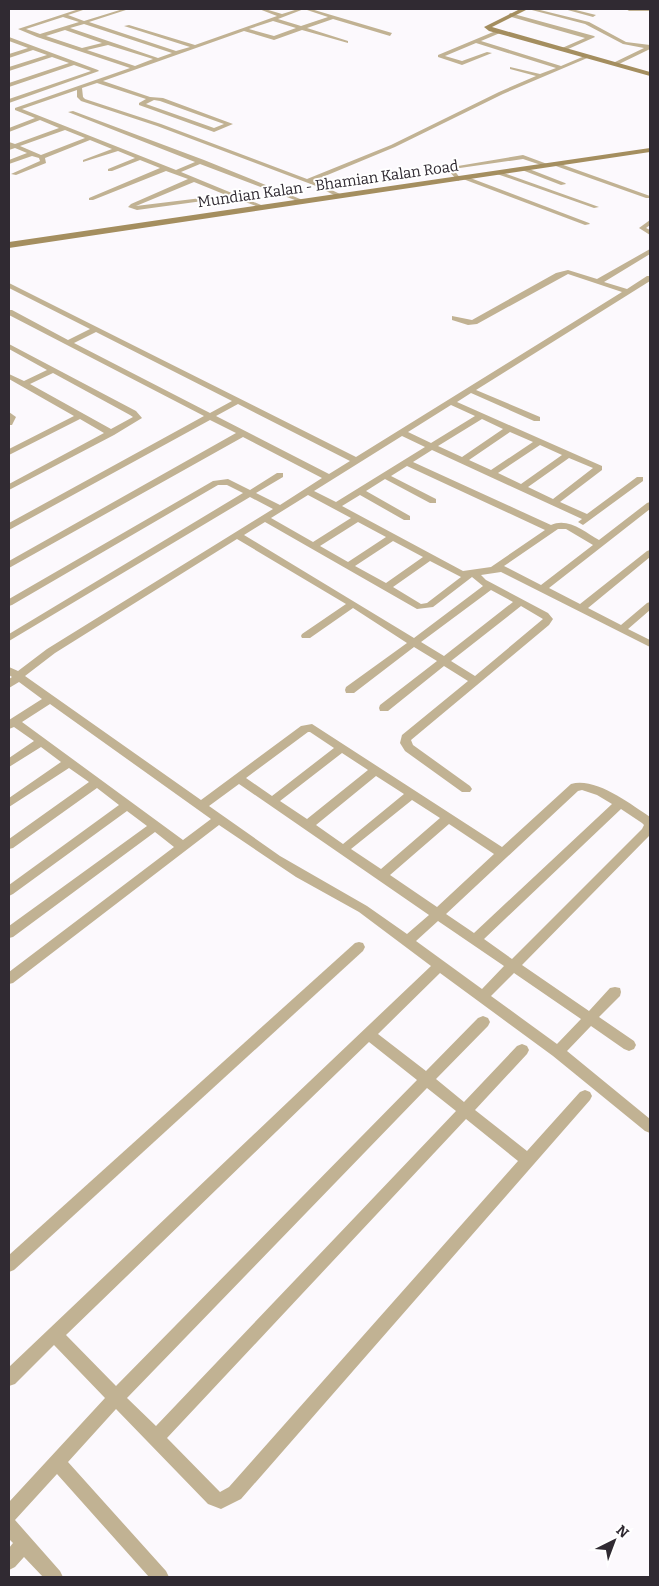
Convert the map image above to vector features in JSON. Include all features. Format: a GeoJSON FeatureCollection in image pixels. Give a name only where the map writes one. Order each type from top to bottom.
{"type":"FeatureCollection","features":[{"type":"Feature","properties":{"kind":"street"},"geometry":{"type":"LineString","coordinates":[[83,9],[21,29],[133,67]]}},
{"type":"Feature","properties":{"kind":"street"},"geometry":{"type":"LineString","coordinates":[[39,36],[127,9]]}},
{"type":"Feature","properties":{"kind":"street"},"geometry":{"type":"LineString","coordinates":[[261,9],[283,16]]}},
{"type":"Feature","properties":{"kind":"street"},"geometry":{"type":"LineString","coordinates":[[9,111],[302,9]]}},
{"type":"Feature","properties":{"kind":"street"},"geometry":{"type":"LineString","coordinates":[[307,9],[390,34]]}},
{"type":"Feature","properties":{"kind":"street"},"geometry":{"type":"LineString","coordinates":[[525,9],[487,27],[491,30],[650,74]]}},
{"type":"Feature","properties":{"kind":"street"},"geometry":{"type":"LineString","coordinates":[[531,9],[587,24],[625,43],[650,47]]}},
{"type":"Feature","properties":{"kind":"street"},"geometry":{"type":"LineString","coordinates":[[567,9],[592,14]]}},
{"type":"Feature","properties":{"kind":"street"},"geometry":{"type":"LineString","coordinates":[[629,9],[650,10]]}},
{"type":"Feature","properties":{"kind":"street"},"geometry":{"type":"LineString","coordinates":[[62,15],[174,52]]}},
{"type":"Feature","properties":{"kind":"street"},"geometry":{"type":"LineString","coordinates":[[510,15],[591,38]]}},
{"type":"Feature","properties":{"kind":"street"},"geometry":{"type":"LineString","coordinates":[[243,29],[274,38],[333,16]]}},
{"type":"Feature","properties":{"kind":"street"},"geometry":{"type":"LineString","coordinates":[[272,19],[346,42]]}},
{"type":"Feature","properties":{"kind":"street"},"geometry":{"type":"LineString","coordinates":[[127,26],[193,46]]}},
{"type":"Feature","properties":{"kind":"street"},"geometry":{"type":"LineString","coordinates":[[65,28],[157,59]]}},
{"type":"Feature","properties":{"kind":"street"},"geometry":{"type":"LineString","coordinates":[[489,53],[462,63],[440,56],[498,32]]}},
{"type":"Feature","properties":{"kind":"street"},"geometry":{"type":"LineString","coordinates":[[564,49],[603,33]]}},
{"type":"Feature","properties":{"kind":"street"},"geometry":{"type":"LineString","coordinates":[[79,38],[87,36]]}},
{"type":"Feature","properties":{"kind":"street"},"geometry":{"type":"LineString","coordinates":[[9,39],[96,71],[9,103]]}},
{"type":"Feature","properties":{"kind":"street"},"geometry":{"type":"LineString","coordinates":[[62,44],[70,41]]}},
{"type":"Feature","properties":{"kind":"street"},"geometry":{"type":"LineString","coordinates":[[475,41],[562,68]]}},
{"type":"Feature","properties":{"kind":"street"},"geometry":{"type":"LineString","coordinates":[[9,44],[16,42]]}},
{"type":"Feature","properties":{"kind":"street"},"geometry":{"type":"LineString","coordinates":[[80,50],[105,42]]}},
{"type":"Feature","properties":{"kind":"street"},"geometry":{"type":"LineString","coordinates":[[615,64],[650,47]]}},
{"type":"Feature","properties":{"kind":"street"},"geometry":{"type":"LineString","coordinates":[[9,56],[32,48]]}},
{"type":"Feature","properties":{"kind":"street"},"geometry":{"type":"LineString","coordinates":[[9,69],[52,55]]}},
{"type":"Feature","properties":{"kind":"street"},"geometry":{"type":"LineString","coordinates":[[307,181],[400,142],[540,76],[588,56]]}},
{"type":"Feature","properties":{"kind":"street"},"geometry":{"type":"LineString","coordinates":[[9,86],[74,63]]}},
{"type":"Feature","properties":{"kind":"street"},"geometry":{"type":"LineString","coordinates":[[512,68],[540,76]]}},
{"type":"Feature","properties":{"kind":"street"},"geometry":{"type":"LineString","coordinates":[[98,80],[150,99],[161,99],[230,124],[214,130],[141,104],[150,99]]}},
{"type":"Feature","properties":{"kind":"street"},"geometry":{"type":"LineString","coordinates":[[78,88],[80,90],[80,98],[83,100],[146,121],[307,181],[338,195]]}},
{"type":"Feature","properties":{"kind":"street"},"geometry":{"type":"LineString","coordinates":[[9,103],[40,118],[164,169],[263,207]]}},
{"type":"Feature","properties":{"kind":"street"},"geometry":{"type":"LineString","coordinates":[[159,126],[195,111]]}},
{"type":"Feature","properties":{"kind":"street"},"geometry":{"type":"LineString","coordinates":[[71,112],[193,158],[202,158],[302,201]]}},
{"type":"Feature","properties":{"kind":"street"},"geometry":{"type":"LineString","coordinates":[[9,130],[40,118]]}},
{"type":"Feature","properties":{"kind":"street"},"geometry":{"type":"LineString","coordinates":[[139,124],[146,121]]}},
{"type":"Feature","properties":{"kind":"street"},"geometry":{"type":"LineString","coordinates":[[11,146],[65,128]]}},
{"type":"Feature","properties":{"kind":"street"},"geometry":{"type":"LineString","coordinates":[[123,131],[131,128]]}},
{"type":"Feature","properties":{"kind":"street"},"geometry":{"type":"LineString","coordinates":[[41,157],[91,138]]}},
{"type":"Feature","properties":{"kind":"street"},"geometry":{"type":"LineString","coordinates":[[11,146],[45,160],[14,174]]}},
{"type":"Feature","properties":{"kind":"street"},"geometry":{"type":"LineString","coordinates":[[210,151],[218,148]]}},
{"type":"Feature","properties":{"kind":"street"},"geometry":{"type":"LineString","coordinates":[[85,161],[118,149]]}},
{"type":"Feature","properties":{"kind":"street","name":"Mundian Kalan - Bhamian Kalan Road"},"geometry":{"type":"LineString","coordinates":[[9,246],[338,195],[461,179],[650,150]]}},
{"type":"Feature","properties":{"kind":"street"},"geometry":{"type":"LineString","coordinates":[[9,162],[31,154]]}},
{"type":"Feature","properties":{"kind":"street"},"geometry":{"type":"LineString","coordinates":[[587,224],[461,179],[449,168],[522,157],[648,197]]}},
{"type":"Feature","properties":{"kind":"street"},"geometry":{"type":"LineString","coordinates":[[110,170],[140,158]]}},
{"type":"Feature","properties":{"kind":"street"},"geometry":{"type":"LineString","coordinates":[[174,173],[202,158]]}},
{"type":"Feature","properties":{"kind":"street"},"geometry":{"type":"LineString","coordinates":[[91,199],[164,169]]}},
{"type":"Feature","properties":{"kind":"street"},"geometry":{"type":"LineString","coordinates":[[524,169],[563,184]]}},
{"type":"Feature","properties":{"kind":"street"},"geometry":{"type":"LineString","coordinates":[[500,173],[596,207]]}},
{"type":"Feature","properties":{"kind":"street"},"geometry":{"type":"LineString","coordinates":[[192,180],[131,207],[137,208],[232,196]]}},
{"type":"Feature","properties":{"kind":"street"},"geometry":{"type":"LineString","coordinates":[[650,222],[642,228],[650,233]]}},
{"type":"Feature","properties":{"kind":"street"},"geometry":{"type":"LineString","coordinates":[[598,282],[650,251]]}},
{"type":"Feature","properties":{"kind":"street"},"geometry":{"type":"LineString","coordinates":[[455,318],[468,323],[474,322],[563,273],[574,273],[628,292]]}},
{"type":"Feature","properties":{"kind":"street"},"geometry":{"type":"LineString","coordinates":[[9,685],[13,673],[281,509],[650,278]]}},
{"type":"Feature","properties":{"kind":"street"},"geometry":{"type":"LineString","coordinates":[[9,285],[356,461]]}},
{"type":"Feature","properties":{"kind":"street"},"geometry":{"type":"LineString","coordinates":[[9,312],[329,478]]}},
{"type":"Feature","properties":{"kind":"street"},"geometry":{"type":"LineString","coordinates":[[68,343],[96,329]]}},
{"type":"Feature","properties":{"kind":"street"},"geometry":{"type":"LineString","coordinates":[[9,346],[138,418],[136,421],[9,487]]}},
{"type":"Feature","properties":{"kind":"street"},"geometry":{"type":"LineString","coordinates":[[24,384],[53,370]]}},
{"type":"Feature","properties":{"kind":"street"},"geometry":{"type":"LineString","coordinates":[[9,376],[111,433]]}},
{"type":"Feature","properties":{"kind":"street"},"geometry":{"type":"LineString","coordinates":[[470,390],[537,419]]}},
{"type":"Feature","properties":{"kind":"street"},"geometry":{"type":"LineString","coordinates":[[9,526],[238,401]]}},
{"type":"Feature","properties":{"kind":"street"},"geometry":{"type":"LineString","coordinates":[[450,402],[596,465],[599,468],[553,503]]}},
{"type":"Feature","properties":{"kind":"street"},"geometry":{"type":"LineString","coordinates":[[9,414],[12,418],[9,423]]}},
{"type":"Feature","properties":{"kind":"street"},"geometry":{"type":"LineString","coordinates":[[9,452],[80,416]]}},
{"type":"Feature","properties":{"kind":"street"},"geometry":{"type":"LineString","coordinates":[[336,506],[481,416]]}},
{"type":"Feature","properties":{"kind":"street"},"geometry":{"type":"LineString","coordinates":[[462,461],[510,428]]}},
{"type":"Feature","properties":{"kind":"street"},"geometry":{"type":"LineString","coordinates":[[402,433],[588,518]]}},
{"type":"Feature","properties":{"kind":"street"},"geometry":{"type":"LineString","coordinates":[[9,565],[243,434]]}},
{"type":"Feature","properties":{"kind":"street"},"geometry":{"type":"LineString","coordinates":[[491,474],[540,441]]}},
{"type":"Feature","properties":{"kind":"street"},"geometry":{"type":"LineString","coordinates":[[521,488],[569,454]]}},
{"type":"Feature","properties":{"kind":"street"},"geometry":{"type":"LineString","coordinates":[[406,462],[552,529]]}},
{"type":"Feature","properties":{"kind":"street"},"geometry":{"type":"LineString","coordinates":[[9,638],[280,475]]}},
{"type":"Feature","properties":{"kind":"street"},"geometry":{"type":"LineString","coordinates":[[385,476],[433,501]]}},
{"type":"Feature","properties":{"kind":"street"},"geometry":{"type":"LineString","coordinates":[[574,529],[640,480]]}},
{"type":"Feature","properties":{"kind":"street"},"geometry":{"type":"LineString","coordinates":[[9,603],[216,483],[228,482],[281,509]]}},
{"type":"Feature","properties":{"kind":"street"},"geometry":{"type":"LineString","coordinates":[[308,491],[461,574],[472,575],[545,615],[548,619],[406,738],[405,743],[409,748],[466,789]]}},
{"type":"Feature","properties":{"kind":"street"},"geometry":{"type":"LineString","coordinates":[[359,492],[407,518]]}},
{"type":"Feature","properties":{"kind":"street"},"geometry":{"type":"LineString","coordinates":[[543,588],[650,506]]}},
{"type":"Feature","properties":{"kind":"street"},"geometry":{"type":"LineString","coordinates":[[265,518],[416,605],[425,607],[472,575],[495,568],[552,529],[561,525],[574,529],[600,544]]}},
{"type":"Feature","properties":{"kind":"street"},"geometry":{"type":"LineString","coordinates":[[314,546],[358,518]]}},
{"type":"Feature","properties":{"kind":"street"},"geometry":{"type":"LineString","coordinates":[[236,535],[353,604],[474,680]]}},
{"type":"Feature","properties":{"kind":"street"},"geometry":{"type":"LineString","coordinates":[[348,566],[393,537]]}},
{"type":"Feature","properties":{"kind":"street"},"geometry":{"type":"LineString","coordinates":[[582,608],[650,553]]}},
{"type":"Feature","properties":{"kind":"street"},"geometry":{"type":"LineString","coordinates":[[386,588],[430,557]]}},
{"type":"Feature","properties":{"kind":"street"},"geometry":{"type":"LineString","coordinates":[[495,568],[512,572],[650,644]]}},
{"type":"Feature","properties":{"kind":"street"},"geometry":{"type":"LineString","coordinates":[[350,690],[490,586]]}},
{"type":"Feature","properties":{"kind":"street"},"geometry":{"type":"LineString","coordinates":[[384,708],[520,602]]}},
{"type":"Feature","properties":{"kind":"street"},"geometry":{"type":"LineString","coordinates":[[306,636],[353,604]]}},
{"type":"Feature","properties":{"kind":"street"},"geometry":{"type":"LineString","coordinates":[[622,629],[650,605]]}},
{"type":"Feature","properties":{"kind":"street"},"geometry":{"type":"LineString","coordinates":[[13,673],[300,874],[363,909],[408,941],[558,1052],[650,1127]]}},
{"type":"Feature","properties":{"kind":"street"},"geometry":{"type":"LineString","coordinates":[[50,699],[12,723],[156,825],[182,846]]}},
{"type":"Feature","properties":{"kind":"street"},"geometry":{"type":"LineString","coordinates":[[201,806],[309,728],[503,854]]}},
{"type":"Feature","properties":{"kind":"street"},"geometry":{"type":"LineString","coordinates":[[9,763],[40,742]]}},
{"type":"Feature","properties":{"kind":"street"},"geometry":{"type":"LineString","coordinates":[[273,801],[342,748]]}},
{"type":"Feature","properties":{"kind":"street"},"geometry":{"type":"LineString","coordinates":[[9,803],[68,762]]}},
{"type":"Feature","properties":{"kind":"street"},"geometry":{"type":"LineString","coordinates":[[308,825],[376,770]]}},
{"type":"Feature","properties":{"kind":"street"},"geometry":{"type":"LineString","coordinates":[[238,778],[629,1045]]}},
{"type":"Feature","properties":{"kind":"street"},"geometry":{"type":"LineString","coordinates":[[9,845],[96,783]]}},
{"type":"Feature","properties":{"kind":"street"},"geometry":{"type":"LineString","coordinates":[[408,941],[575,787],[580,785],[593,788],[646,820],[650,824],[650,828],[483,996]]}},
{"type":"Feature","properties":{"kind":"street"},"geometry":{"type":"LineString","coordinates":[[344,849],[412,794]]}},
{"type":"Feature","properties":{"kind":"street"},"geometry":{"type":"LineString","coordinates":[[476,939],[619,804]]}},
{"type":"Feature","properties":{"kind":"street"},"geometry":{"type":"LineString","coordinates":[[9,891],[127,805]]}},
{"type":"Feature","properties":{"kind":"street"},"geometry":{"type":"LineString","coordinates":[[382,875],[448,818]]}},
{"type":"Feature","properties":{"kind":"street"},"geometry":{"type":"LineString","coordinates":[[9,979],[219,819]]}},
{"type":"Feature","properties":{"kind":"street"},"geometry":{"type":"LineString","coordinates":[[9,933],[156,825]]}},
{"type":"Feature","properties":{"kind":"street"},"geometry":{"type":"LineString","coordinates":[[9,1264],[359,947]]}},
{"type":"Feature","properties":{"kind":"street"},"geometry":{"type":"LineString","coordinates":[[9,1378],[440,965]]}},
{"type":"Feature","properties":{"kind":"street"},"geometry":{"type":"LineString","coordinates":[[558,1052],[616,992]]}},
{"type":"Feature","properties":{"kind":"street"},"geometry":{"type":"LineString","coordinates":[[9,1514],[116,1398],[482,1022]]}},
{"type":"Feature","properties":{"kind":"street"},"geometry":{"type":"LineString","coordinates":[[369,1034],[529,1161]]}},
{"type":"Feature","properties":{"kind":"street"},"geometry":{"type":"LineString","coordinates":[[156,1438],[522,1050]]}},
{"type":"Feature","properties":{"kind":"street"},"geometry":{"type":"LineString","coordinates":[[54,1334],[214,1498],[221,1502],[235,1493],[585,1096]]}},
{"type":"Feature","properties":{"kind":"street"},"geometry":{"type":"LineString","coordinates":[[57,1462],[160,1577]]}},
{"type":"Feature","properties":{"kind":"street"},"geometry":{"type":"LineString","coordinates":[[9,1526],[54,1577]]}},
{"type":"Feature","properties":{"kind":"street"},"geometry":{"type":"LineString","coordinates":[[9,1561],[24,1544]]}}]}
